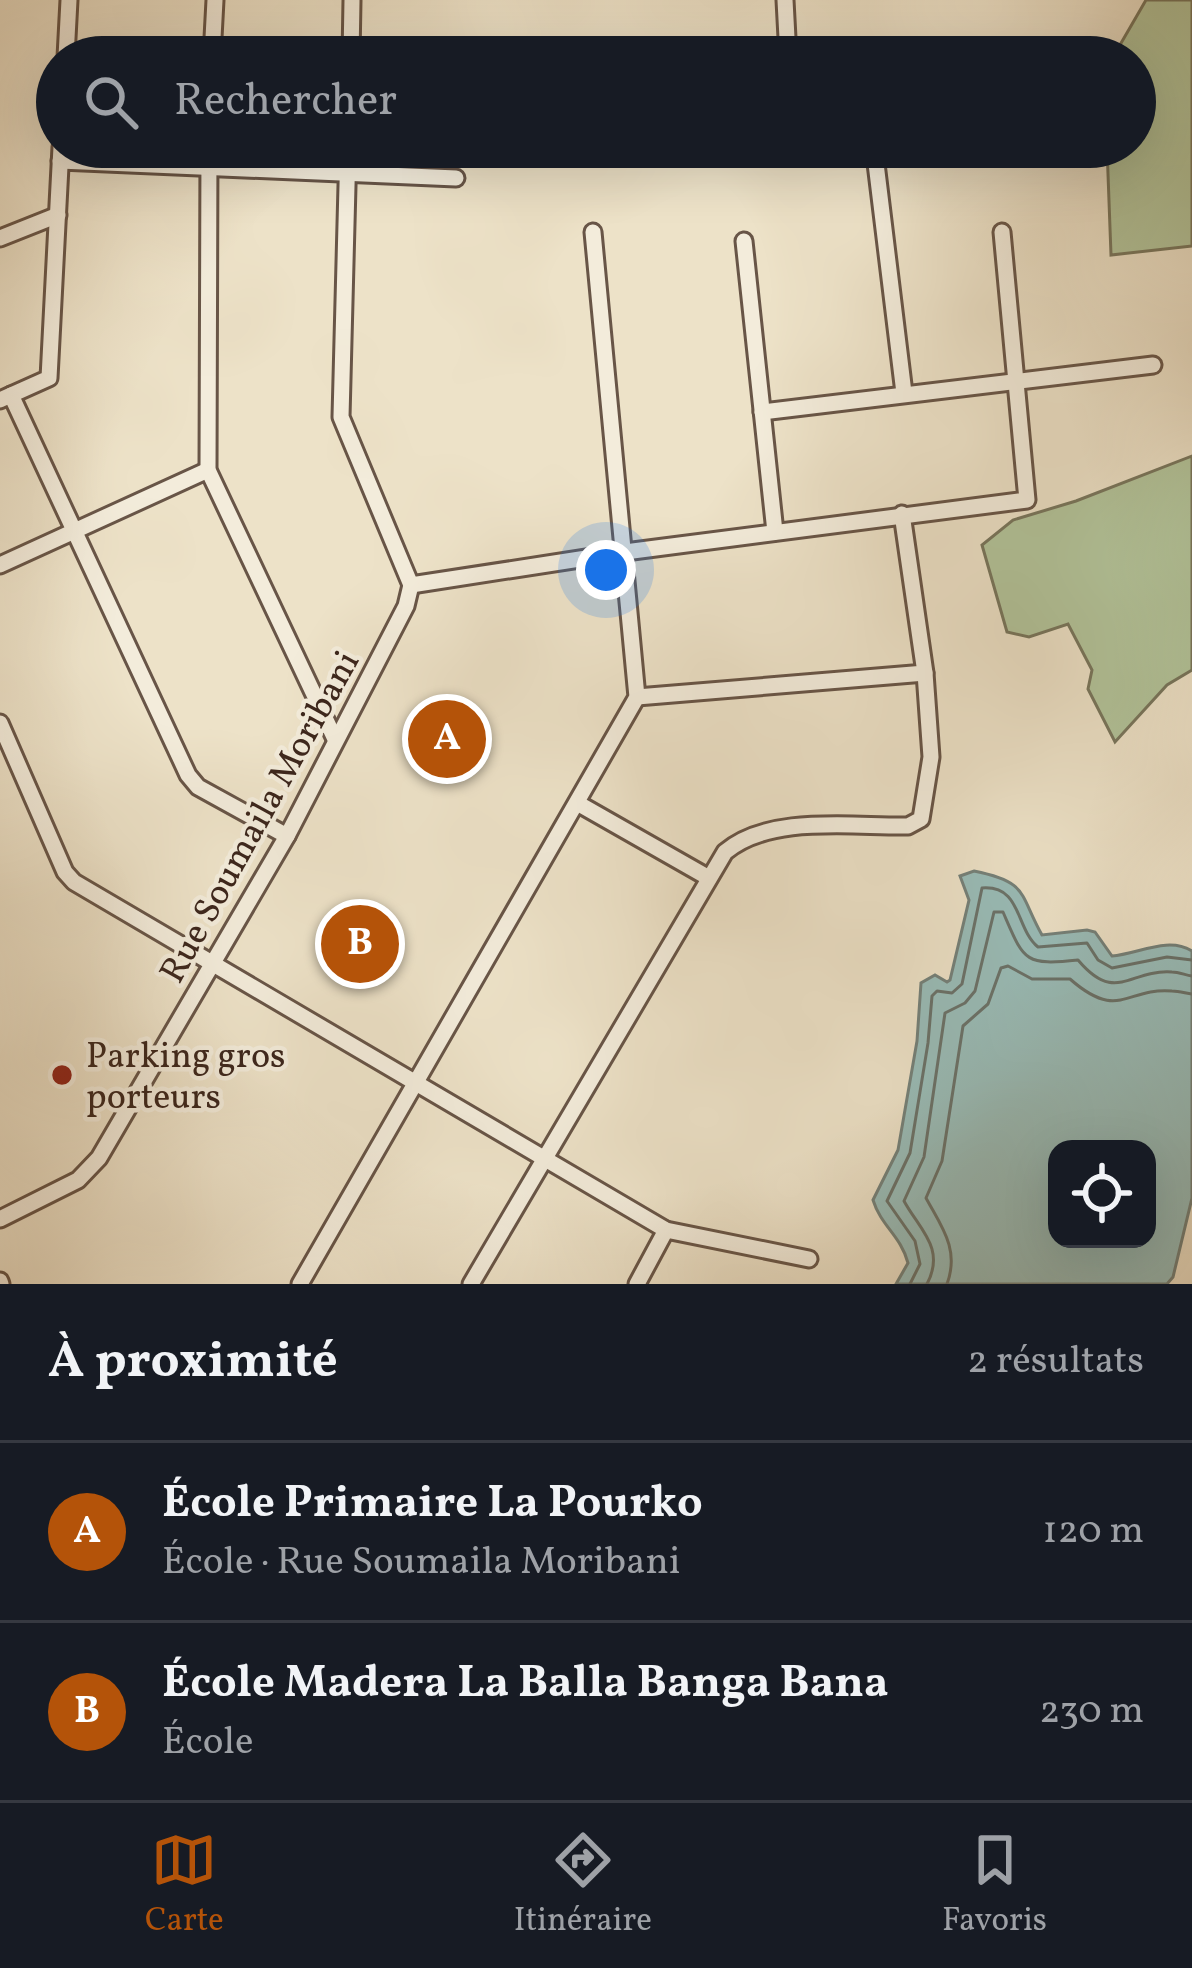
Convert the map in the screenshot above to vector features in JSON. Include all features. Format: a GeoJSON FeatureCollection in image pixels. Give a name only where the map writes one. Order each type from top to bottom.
{"type":"FeatureCollection","features":[{"type":"Feature","properties":{"kind":"street"},"geometry":{"type":"LineString","coordinates":[[67,36],[69,0]]}},
{"type":"Feature","properties":{"kind":"street"},"geometry":{"type":"LineString","coordinates":[[213,36],[215,0]]}},
{"type":"Feature","properties":{"kind":"street"},"geometry":{"type":"LineString","coordinates":[[351,36],[352,0]]}},
{"type":"Feature","properties":{"kind":"street"},"geometry":{"type":"LineString","coordinates":[[785,0],[787,36]]}},
{"type":"Feature","properties":{"kind":"street"},"geometry":{"type":"LineString","coordinates":[[60,168],[49,378],[6,398],[75,532],[188,775],[198,787],[286,836]]}},
{"type":"Feature","properties":{"kind":"street"},"geometry":{"type":"LineString","coordinates":[[208,168],[208,470],[335,739]]}},
{"type":"Feature","properties":{"kind":"street"},"geometry":{"type":"LineString","coordinates":[[231,168],[456,178]]}},
{"type":"Feature","properties":{"kind":"street"},"geometry":{"type":"LineString","coordinates":[[346,168],[341,416],[411,584],[1028,500],[1002,232]]}},
{"type":"Feature","properties":{"kind":"street"},"geometry":{"type":"LineString","coordinates":[[877,168],[904,393]]}},
{"type":"Feature","properties":{"kind":"street"},"geometry":{"type":"LineString","coordinates":[[0,238],[58,215]]}},
{"type":"Feature","properties":{"kind":"street"},"geometry":{"type":"LineString","coordinates":[[300,1284],[637,697],[593,232]]}},
{"type":"Feature","properties":{"kind":"street"},"geometry":{"type":"LineString","coordinates":[[744,241],[775,532]]}},
{"type":"Feature","properties":{"kind":"street"},"geometry":{"type":"LineString","coordinates":[[762,412],[1153,365]]}},
{"type":"Feature","properties":{"kind":"street"},"geometry":{"type":"LineString","coordinates":[[0,565],[208,470]]}},
{"type":"Feature","properties":{"kind":"street"},"geometry":{"type":"LineString","coordinates":[[471,1284],[731,847],[759,835],[800,828],[908,826],[921,819],[931,757],[926,673],[902,514]]}},
{"type":"Feature","properties":{"kind":"street","name":"Rue Soumaila Moribani"},"geometry":{"type":"LineString","coordinates":[[0,1220],[78,1180],[99,1158],[286,836],[406,606],[411,584]]}},
{"type":"Feature","properties":{"kind":"street"},"geometry":{"type":"LineString","coordinates":[[637,697],[926,673]]}},
{"type":"Feature","properties":{"kind":"street"},"geometry":{"type":"LineString","coordinates":[[0,723],[69,877],[667,1231],[809,1259]]}},
{"type":"Feature","properties":{"kind":"street"},"geometry":{"type":"LineString","coordinates":[[579,804],[709,878]]}},
{"type":"Feature","properties":{"kind":"street"},"geometry":{"type":"LineString","coordinates":[[637,1284],[667,1231]]}},
{"type":"Feature","properties":{"kind":"green space"},"geometry":{"type":"Polygon","coordinates":[[[1146,0],[1192,0],[1192,246],[1111,255],[1108,168],[1156,168],[1156,36],[1125,36],[1146,0]]]}},
{"type":"Feature","properties":{"kind":"green space"},"geometry":{"type":"Polygon","coordinates":[[[1192,456],[1192,670],[1167,685],[1115,742],[1088,689],[1092,670],[1068,624],[1029,637],[1007,632],[982,545],[1013,520],[1192,456]]]}},
{"type":"Feature","properties":{"kind":"water"},"geometry":{"type":"Polygon","coordinates":[[[974,871],[992,875],[1020,892],[1042,935],[1095,932],[1112,956],[1163,945],[1192,951],[1192,1198],[1173,1277],[1167,1284],[896,1284],[908,1263],[873,1200],[898,1150],[917,1041],[921,983],[935,975],[950,980],[969,900],[960,876],[974,871]]]}},
{"type":"Feature","properties":{"kind":"place","name":"École Primaire La Pourko"},"geometry":{"type":"Point","coordinates":[447,739]}},
{"type":"Feature","properties":{"kind":"place","name":"École Madera La Balla Banga Bana"},"geometry":{"type":"Point","coordinates":[360,944]}},
{"type":"Feature","properties":{"kind":"place","name":"Parking gros porteurs"},"geometry":{"type":"Point","coordinates":[62,1075]}}]}
